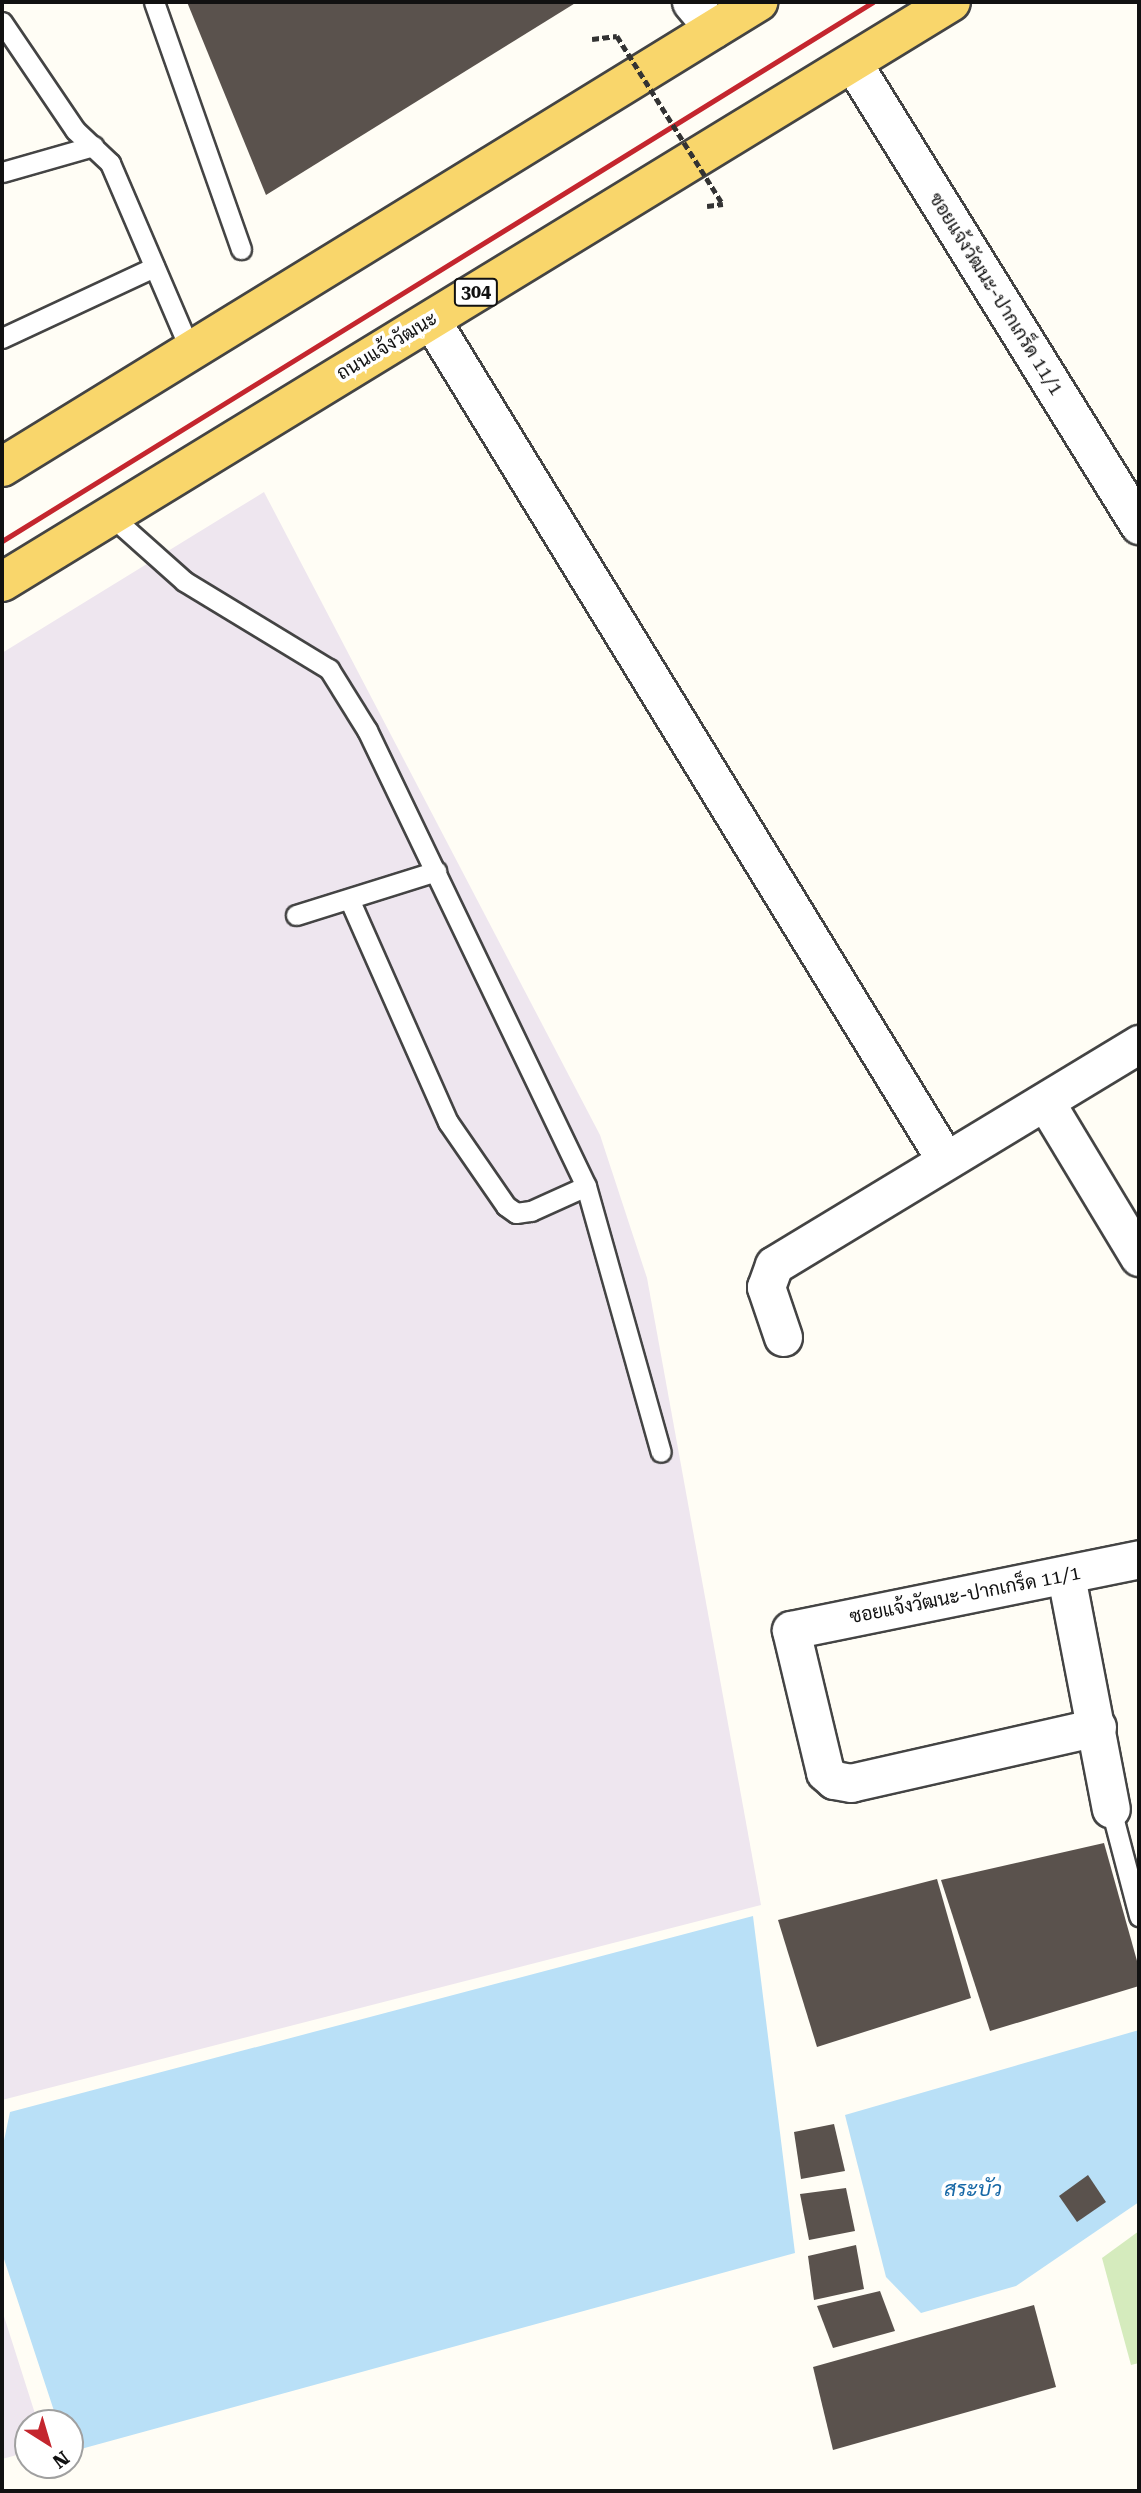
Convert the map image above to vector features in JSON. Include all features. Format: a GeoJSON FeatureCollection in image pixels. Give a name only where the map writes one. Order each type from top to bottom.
{"type":"FeatureCollection","features":[{"type":"Feature","properties":{"kind":"main road"},"geometry":{"type":"LineString","coordinates":[[3,462],[191,352],[703,15],[758,2]]}},
{"type":"Feature","properties":{"kind":"main road","name":"ถนนแจ้งวัฒนะ"},"geometry":{"type":"LineString","coordinates":[[2,582],[951,2]]}},
{"type":"Feature","properties":{"kind":"street","name":"ซอยแจ้งวัฒนะ-ปากเกร็ด 11/1"},"geometry":{"type":"LineString","coordinates":[[852,62],[1139,526]]}},
{"type":"Feature","properties":{"kind":"street"},"geometry":{"type":"LineString","coordinates":[[431,320],[945,1159]]}},
{"type":"Feature","properties":{"kind":"street"},"geometry":{"type":"LineString","coordinates":[[783,1337],[766,1287],[774,1265],[945,1159],[1046,1103],[1139,1044]]}},
{"type":"Feature","properties":{"kind":"street"},"geometry":{"type":"LineString","coordinates":[[1046,1103],[1139,1257]]}},
{"type":"Feature","properties":{"kind":"street","name":"ซอยแจ้งวัฒนะ-ปากเกร็ด 11/1"},"geometry":{"type":"LineString","coordinates":[[1097,1727],[851,1783],[834,1780],[825,1772],[791,1630],[1139,1559]]}},
{"type":"Feature","properties":{"kind":"street"},"geometry":{"type":"LineString","coordinates":[[1066,1576],[1111,1809]]}},
{"type":"Feature","properties":{"kind":"lane"},"geometry":{"type":"LineString","coordinates":[[154,2],[241,249]]}},
{"type":"Feature","properties":{"kind":"lane"},"geometry":{"type":"LineString","coordinates":[[2,22],[75,130],[110,163],[191,352]]}},
{"type":"Feature","properties":{"kind":"lane"},"geometry":{"type":"LineString","coordinates":[[2,172],[93,146]]}},
{"type":"Feature","properties":{"kind":"lane"},"geometry":{"type":"LineString","coordinates":[[2,338],[154,267]]}},
{"type":"Feature","properties":{"kind":"lane"},"geometry":{"type":"LineString","coordinates":[[110,515],[184,581],[329,669],[367,730],[586,1186],[661,1452]]}},
{"type":"Feature","properties":{"kind":"lane"},"geometry":{"type":"LineString","coordinates":[[296,915],[350,901],[436,871]]}},
{"type":"Feature","properties":{"kind":"lane"},"geometry":{"type":"LineString","coordinates":[[350,901],[448,1122],[506,1206],[516,1213],[531,1211],[586,1186]]}},
{"type":"Feature","properties":{"kind":"lane"},"geometry":{"type":"LineString","coordinates":[[1111,1809],[1139,1916]]}},
{"type":"Feature","properties":{"kind":"path"},"geometry":{"type":"LineString","coordinates":[[592,39],[617,36],[723,204],[707,206]]}},
{"type":"Feature","properties":{"kind":"shaded area"},"geometry":{"type":"Polygon","coordinates":[[[264,492],[600,1135],[647,1278],[761,1905],[2,2100],[2,653],[264,492]]]}},
{"type":"Feature","properties":{"kind":"shaded area"},"geometry":{"type":"Polygon","coordinates":[[[2,2310],[34,2409],[14,2409],[14,2456],[2,2459],[2,2310]]]}},
{"type":"Feature","properties":{"kind":"green space"},"geometry":{"type":"Polygon","coordinates":[[[1139,2231],[1139,2363],[1131,2365],[1102,2258],[1139,2231]]]}},
{"type":"Feature","properties":{"kind":"water"},"geometry":{"type":"Polygon","coordinates":[[[753,1916],[795,2253],[84,2448],[84,2409],[53,2409],[2,2253],[2,2150],[10,2112],[753,1916]]]}},
{"type":"Feature","properties":{"kind":"water","name":"สระบัว"},"geometry":{"type":"Polygon","coordinates":[[[1139,2030],[1139,2202],[1016,2286],[921,2313],[886,2277],[845,2115],[1139,2030]]]}},
{"type":"Feature","properties":{"kind":"building"},"geometry":{"type":"Polygon","coordinates":[[[187,2],[577,2],[266,195],[187,2]]]}},
{"type":"Feature","properties":{"kind":"building"},"geometry":{"type":"Polygon","coordinates":[[[1104,1843],[1139,1968],[1139,1986],[990,2031],[941,1880],[1104,1843]]]}},
{"type":"Feature","properties":{"kind":"building"},"geometry":{"type":"Polygon","coordinates":[[[937,1879],[971,1998],[817,2047],[778,1920],[937,1879]]]}},
{"type":"Feature","properties":{"kind":"building"},"geometry":{"type":"Polygon","coordinates":[[[834,2124],[845,2171],[801,2179],[794,2132],[834,2124]]]}},
{"type":"Feature","properties":{"kind":"building"},"geometry":{"type":"Polygon","coordinates":[[[1088,2175],[1106,2202],[1077,2222],[1059,2196],[1088,2175]]]}},
{"type":"Feature","properties":{"kind":"building"},"geometry":{"type":"Polygon","coordinates":[[[846,2188],[855,2231],[809,2240],[800,2194],[846,2188]]]}},
{"type":"Feature","properties":{"kind":"building"},"geometry":{"type":"Polygon","coordinates":[[[856,2245],[864,2289],[814,2300],[808,2256],[856,2245]]]}},
{"type":"Feature","properties":{"kind":"building"},"geometry":{"type":"Polygon","coordinates":[[[880,2291],[895,2331],[833,2348],[817,2306],[880,2291]]]}},
{"type":"Feature","properties":{"kind":"building"},"geometry":{"type":"Polygon","coordinates":[[[1034,2305],[1056,2387],[833,2450],[813,2367],[1034,2305]]]}},
{"type":"Feature","properties":{"kind":"railway"},"geometry":{"type":"LineString","coordinates":[[2,541],[873,2]]}}]}
